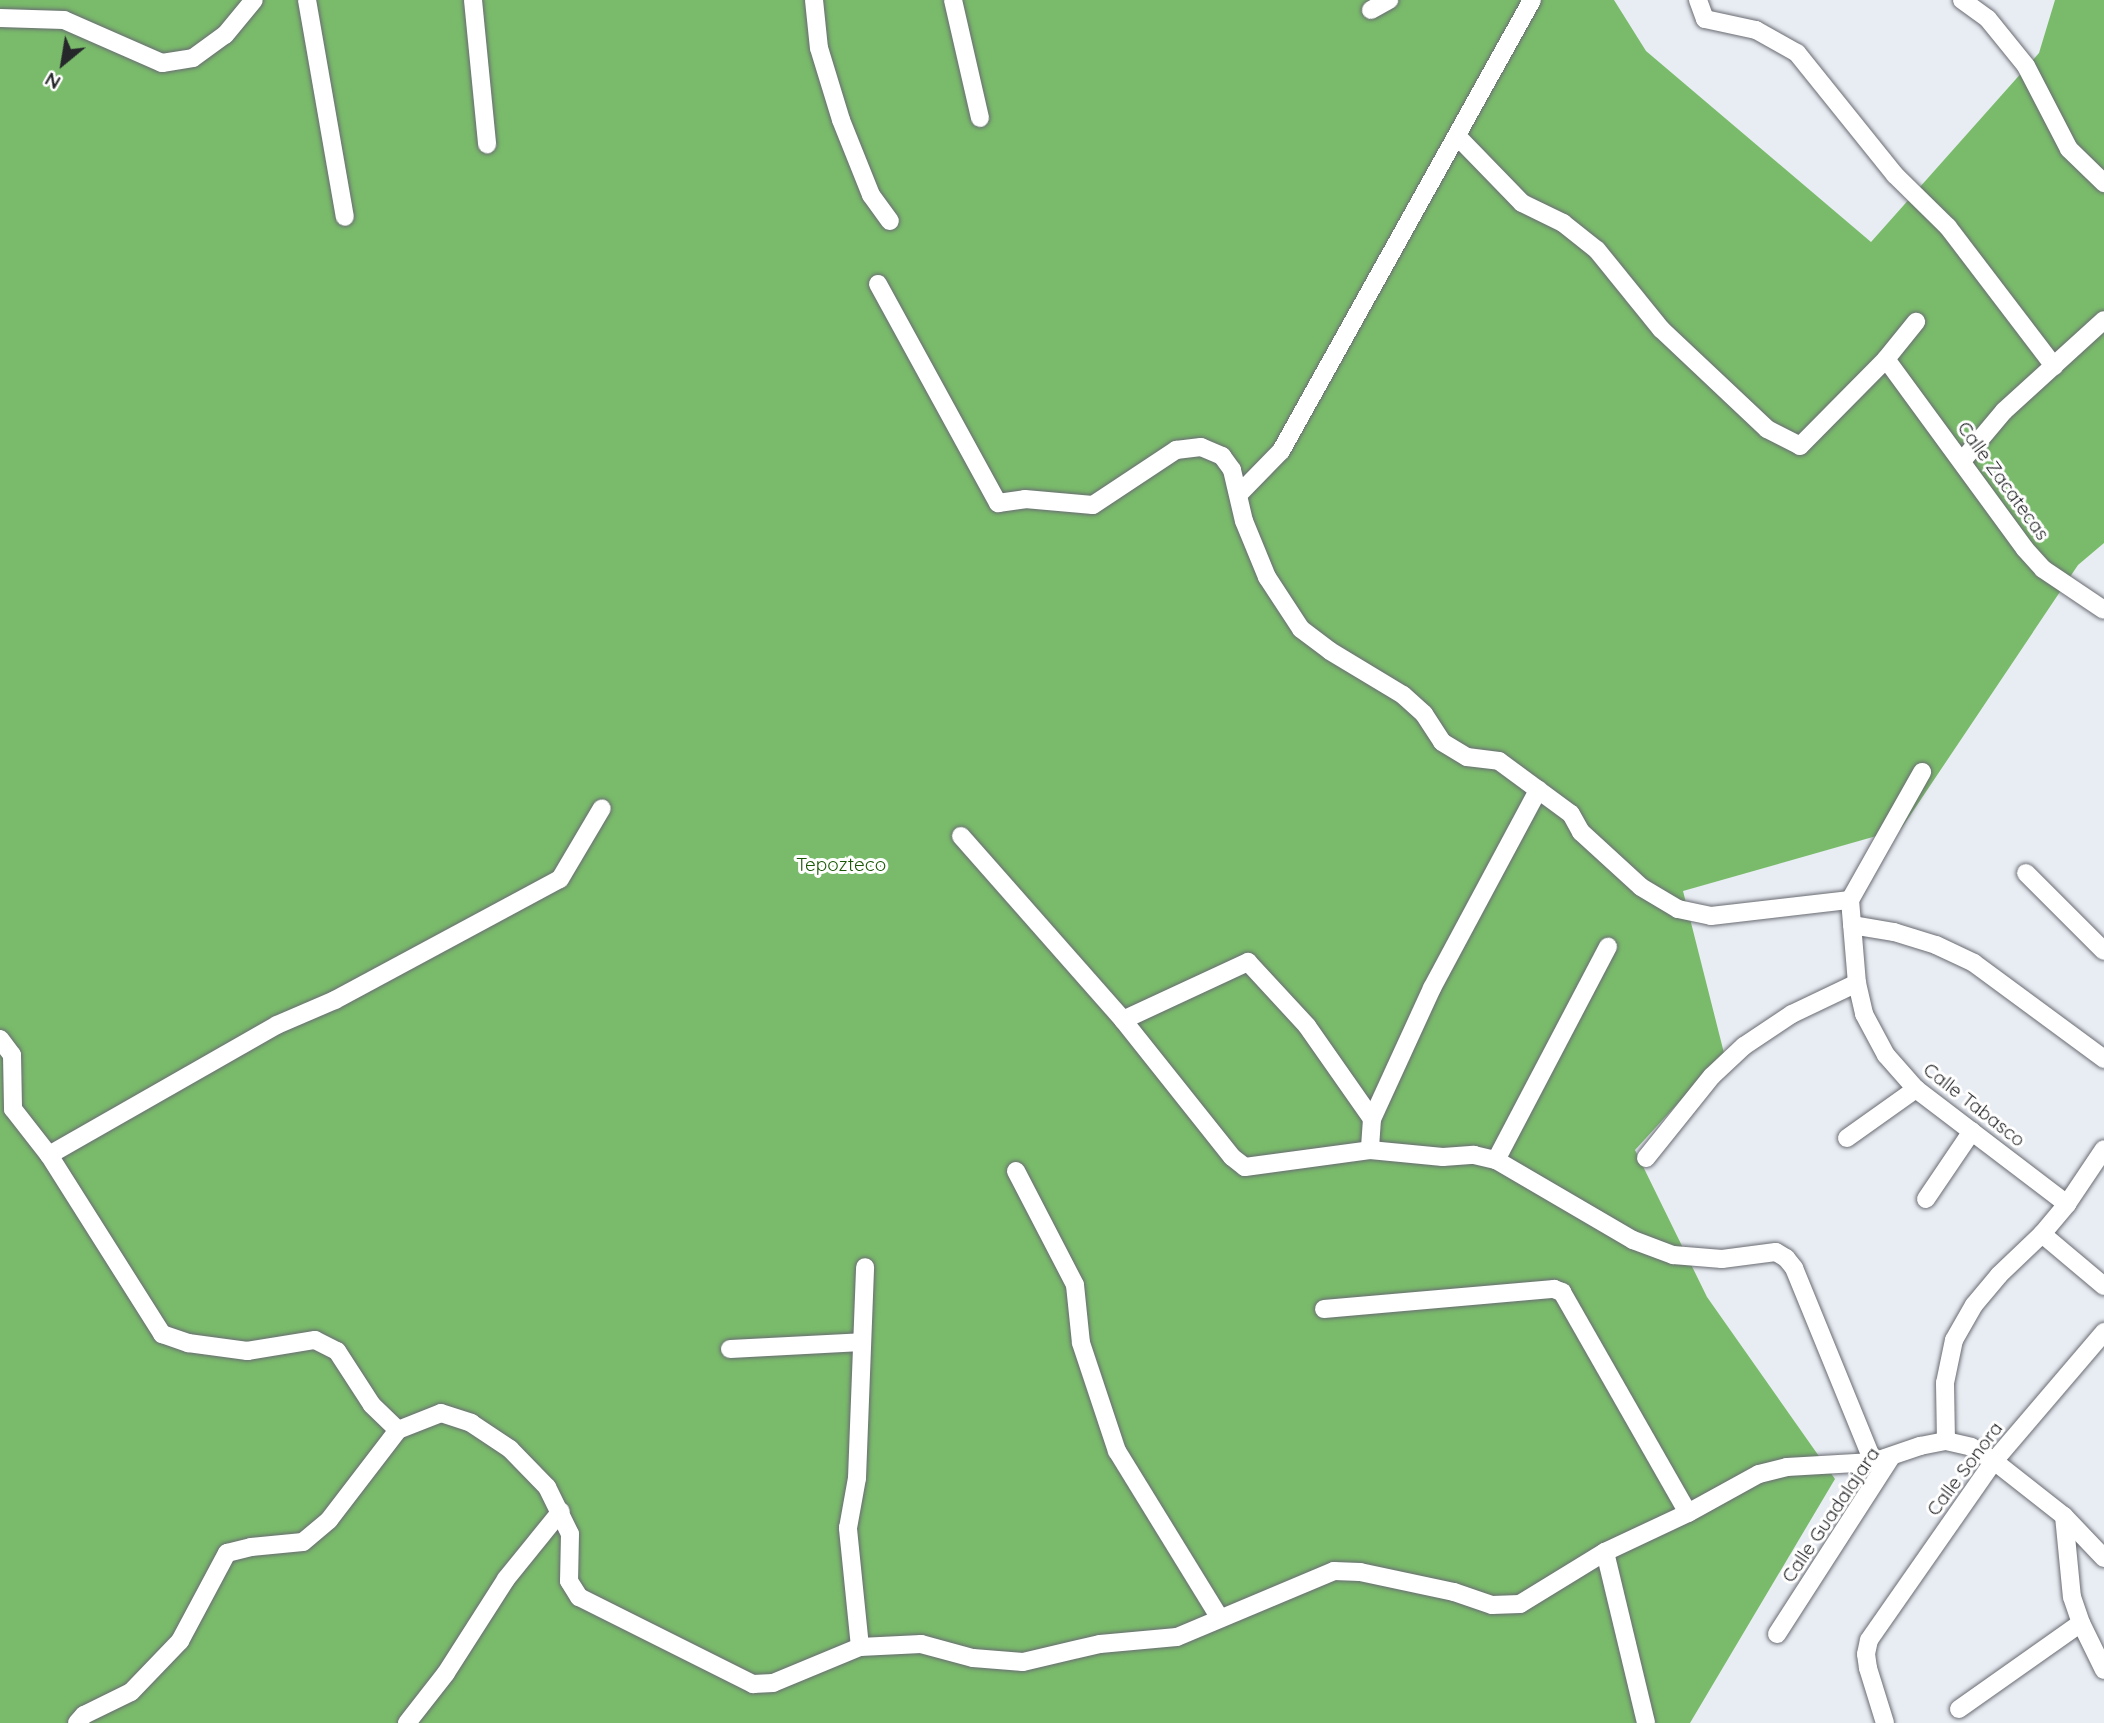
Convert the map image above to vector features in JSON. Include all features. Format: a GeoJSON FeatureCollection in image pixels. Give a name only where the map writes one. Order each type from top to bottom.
{"type":"FeatureCollection","features":[{"type":"Feature","properties":{"kind":"street"},"geometry":{"type":"LineString","coordinates":[[0,18],[64,20],[162,63],[192,58],[225,35],[254,0]]}},
{"type":"Feature","properties":{"kind":"street"},"geometry":{"type":"LineString","coordinates":[[307,0],[345,217]]}},
{"type":"Feature","properties":{"kind":"street"},"geometry":{"type":"LineString","coordinates":[[473,0],[487,144]]}},
{"type":"Feature","properties":{"kind":"street"},"geometry":{"type":"LineString","coordinates":[[814,0],[818,48],[841,120],[872,195],[890,221]]}},
{"type":"Feature","properties":{"kind":"street"},"geometry":{"type":"LineString","coordinates":[[953,0],[980,118]]}},
{"type":"Feature","properties":{"kind":"street"},"geometry":{"type":"LineString","coordinates":[[1371,10],[1389,0]]}},
{"type":"Feature","properties":{"kind":"street"},"geometry":{"type":"LineString","coordinates":[[1239,494],[1281,451],[1532,0]]}},
{"type":"Feature","properties":{"kind":"street"},"geometry":{"type":"LineString","coordinates":[[1698,0],[1706,19],[1756,30],[1797,53],[1886,166],[1948,227],[2054,366]]}},
{"type":"Feature","properties":{"kind":"street"},"geometry":{"type":"LineString","coordinates":[[1962,0],[1988,19],[2026,66],[2069,149],[2104,183]]}},
{"type":"Feature","properties":{"kind":"street"},"geometry":{"type":"LineString","coordinates":[[1458,137],[1522,203],[1563,223],[1597,250],[1661,329],[1767,429],[1800,446],[1886,359],[1916,322]]}},
{"type":"Feature","properties":{"kind":"street"},"geometry":{"type":"LineString","coordinates":[[878,284],[998,503],[1025,499],[1093,505],[1176,450],[1201,447],[1222,456],[1232,470],[1244,521],[1267,578],[1301,629],[1330,651],[1403,695],[1424,714],[1442,742],[1467,757],[1499,761],[1571,814],[1581,832],[1605,857],[1641,887],[1678,909],[1711,916],[1850,901],[1922,772]]}},
{"type":"Feature","properties":{"kind":"street"},"geometry":{"type":"LineString","coordinates":[[1962,460],[2004,411],[2104,320]]}},
{"type":"Feature","properties":{"kind":"street","name":"Calle Zacatecas"},"geometry":{"type":"LineString","coordinates":[[1886,359],[2025,549],[2043,569],[2104,610]]}},
{"type":"Feature","properties":{"kind":"street"},"geometry":{"type":"LineString","coordinates":[[1370,1150],[1373,1119],[1432,988],[1538,790]]}},
{"type":"Feature","properties":{"kind":"street"},"geometry":{"type":"LineString","coordinates":[[49,1155],[277,1025],[335,1000],[560,879],[602,808]]}},
{"type":"Feature","properties":{"kind":"street"},"geometry":{"type":"LineString","coordinates":[[961,836],[1122,1020],[1232,1157],[1245,1167],[1370,1150],[1443,1157],[1474,1155],[1496,1160],[1633,1240],[1673,1255],[1722,1259],[1776,1252],[1786,1258],[1794,1268],[1873,1462]]}},
{"type":"Feature","properties":{"kind":"street"},"geometry":{"type":"LineString","coordinates":[[2026,873],[2104,951]]}},
{"type":"Feature","properties":{"kind":"street","name":"Calle Tabasco"},"geometry":{"type":"LineString","coordinates":[[1850,901],[1857,983],[1864,1014],[1886,1055],[1916,1089],[2067,1204]]}},
{"type":"Feature","properties":{"kind":"street"},"geometry":{"type":"LineString","coordinates":[[1852,925],[1904,935],[1964,958],[1996,978],[2104,1059]]}},
{"type":"Feature","properties":{"kind":"street"},"geometry":{"type":"LineString","coordinates":[[1496,1160],[1608,947]]}},
{"type":"Feature","properties":{"kind":"street"},"geometry":{"type":"LineString","coordinates":[[1122,1020],[1248,962],[1307,1026],[1373,1119]]}},
{"type":"Feature","properties":{"kind":"street"},"geometry":{"type":"LineString","coordinates":[[1646,1158],[1712,1076],[1744,1046],[1793,1014],[1857,983]]}},
{"type":"Feature","properties":{"kind":"street"},"geometry":{"type":"LineString","coordinates":[[0,1039],[12,1055],[13,1109],[49,1155],[162,1334],[188,1343],[247,1351],[315,1340],[337,1351],[372,1405],[398,1430]]}},
{"type":"Feature","properties":{"kind":"street"},"geometry":{"type":"LineString","coordinates":[[1847,1138],[1916,1089]]}},
{"type":"Feature","properties":{"kind":"street"},"geometry":{"type":"LineString","coordinates":[[1926,1199],[1972,1131]]}},
{"type":"Feature","properties":{"kind":"street"},"geometry":{"type":"LineString","coordinates":[[2104,1149],[2067,1204],[2042,1234],[1999,1275],[1974,1306],[1954,1340],[1945,1383],[1946,1441],[1971,1447],[1994,1461],[2064,1516],[2104,1558]]}},
{"type":"Feature","properties":{"kind":"street"},"geometry":{"type":"LineString","coordinates":[[1016,1171],[1075,1285],[1081,1343],[1117,1451],[1219,1617]]}},
{"type":"Feature","properties":{"kind":"street"},"geometry":{"type":"LineString","coordinates":[[2042,1234],[2104,1286]]}},
{"type":"Feature","properties":{"kind":"street"},"geometry":{"type":"LineString","coordinates":[[860,1647],[848,1528],[857,1478],[865,1267]]}},
{"type":"Feature","properties":{"kind":"street"},"geometry":{"type":"LineString","coordinates":[[1324,1309],[1554,1289],[1562,1292],[1688,1513]]}},
{"type":"Feature","properties":{"kind":"street","name":"Calle Sonora"},"geometry":{"type":"LineString","coordinates":[[1885,1723],[1868,1668],[1866,1654],[1869,1640],[1994,1461],[2104,1332]]}},
{"type":"Feature","properties":{"kind":"street"},"geometry":{"type":"LineString","coordinates":[[730,1349],[862,1342]]}},
{"type":"Feature","properties":{"kind":"street"},"geometry":{"type":"LineString","coordinates":[[78,1723],[84,1715],[131,1692],[180,1641],[227,1553],[251,1547],[303,1542],[329,1520],[398,1430],[441,1413],[471,1423],[510,1449],[547,1487],[570,1534],[569,1581],[579,1597],[716,1668],[753,1684],[773,1683],[860,1647],[921,1644],[973,1658],[1023,1662],[1100,1644],[1177,1637],[1334,1570],[1360,1572],[1454,1592],[1492,1605],[1520,1604],[1605,1552],[1688,1513],[1759,1474],[1787,1466],[1873,1462],[1891,1457]]}},
{"type":"Feature","properties":{"kind":"street","name":"Calle Guadalajara"},"geometry":{"type":"LineString","coordinates":[[1777,1634],[1891,1457],[1920,1446],[1946,1441]]}},
{"type":"Feature","properties":{"kind":"street"},"geometry":{"type":"LineString","coordinates":[[407,1723],[446,1673],[506,1579],[561,1511]]}},
{"type":"Feature","properties":{"kind":"street"},"geometry":{"type":"LineString","coordinates":[[2064,1516],[2072,1597],[2104,1671]]}},
{"type":"Feature","properties":{"kind":"street"},"geometry":{"type":"LineString","coordinates":[[1605,1552],[1646,1723]]}},
{"type":"Feature","properties":{"kind":"street"},"geometry":{"type":"LineString","coordinates":[[1959,1709],[2081,1623]]}},
{"type":"Feature","properties":{"kind":"green space","name":"Tepozteco"},"geometry":{"type":"Polygon","coordinates":[[[0,0],[1614,0],[1646,51],[1871,242],[2039,53],[2055,0],[2104,0],[2104,543],[2078,565],[1901,829],[1683,891],[1724,1053],[1635,1150],[1707,1297],[1835,1479],[1690,1723],[0,1723],[0,0]]]}}]}
